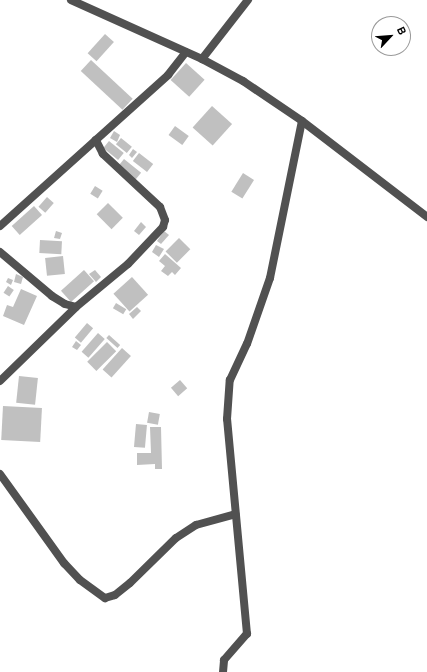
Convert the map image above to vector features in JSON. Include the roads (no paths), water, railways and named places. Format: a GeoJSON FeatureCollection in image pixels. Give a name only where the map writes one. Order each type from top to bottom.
{"type":"FeatureCollection","features":[{"type":"Feature","properties":{"kind":"street"},"geometry":{"type":"LineString","coordinates":[[71,0],[202,59],[243,81],[302,122],[427,217]]}},
{"type":"Feature","properties":{"kind":"street"},"geometry":{"type":"LineString","coordinates":[[202,59],[248,0]]}},
{"type":"Feature","properties":{"kind":"street"},"geometry":{"type":"LineString","coordinates":[[0,226],[168,75],[186,52]]}},
{"type":"Feature","properties":{"kind":"street"},"geometry":{"type":"LineString","coordinates":[[223,672],[224,660],[247,634],[227,419],[230,380],[247,344],[270,278],[302,122]]}},
{"type":"Feature","properties":{"kind":"street"},"geometry":{"type":"LineString","coordinates":[[0,381],[76,307],[128,264],[163,227],[165,220],[160,207],[103,154],[96,140]]}},
{"type":"Feature","properties":{"kind":"street"},"geometry":{"type":"LineString","coordinates":[[0,252],[52,296],[65,304],[76,307]]}},
{"type":"Feature","properties":{"kind":"street"},"geometry":{"type":"LineString","coordinates":[[0,474],[64,563],[80,580],[105,598],[115,595],[130,583],[176,538],[196,524],[236,514]]}}]}
